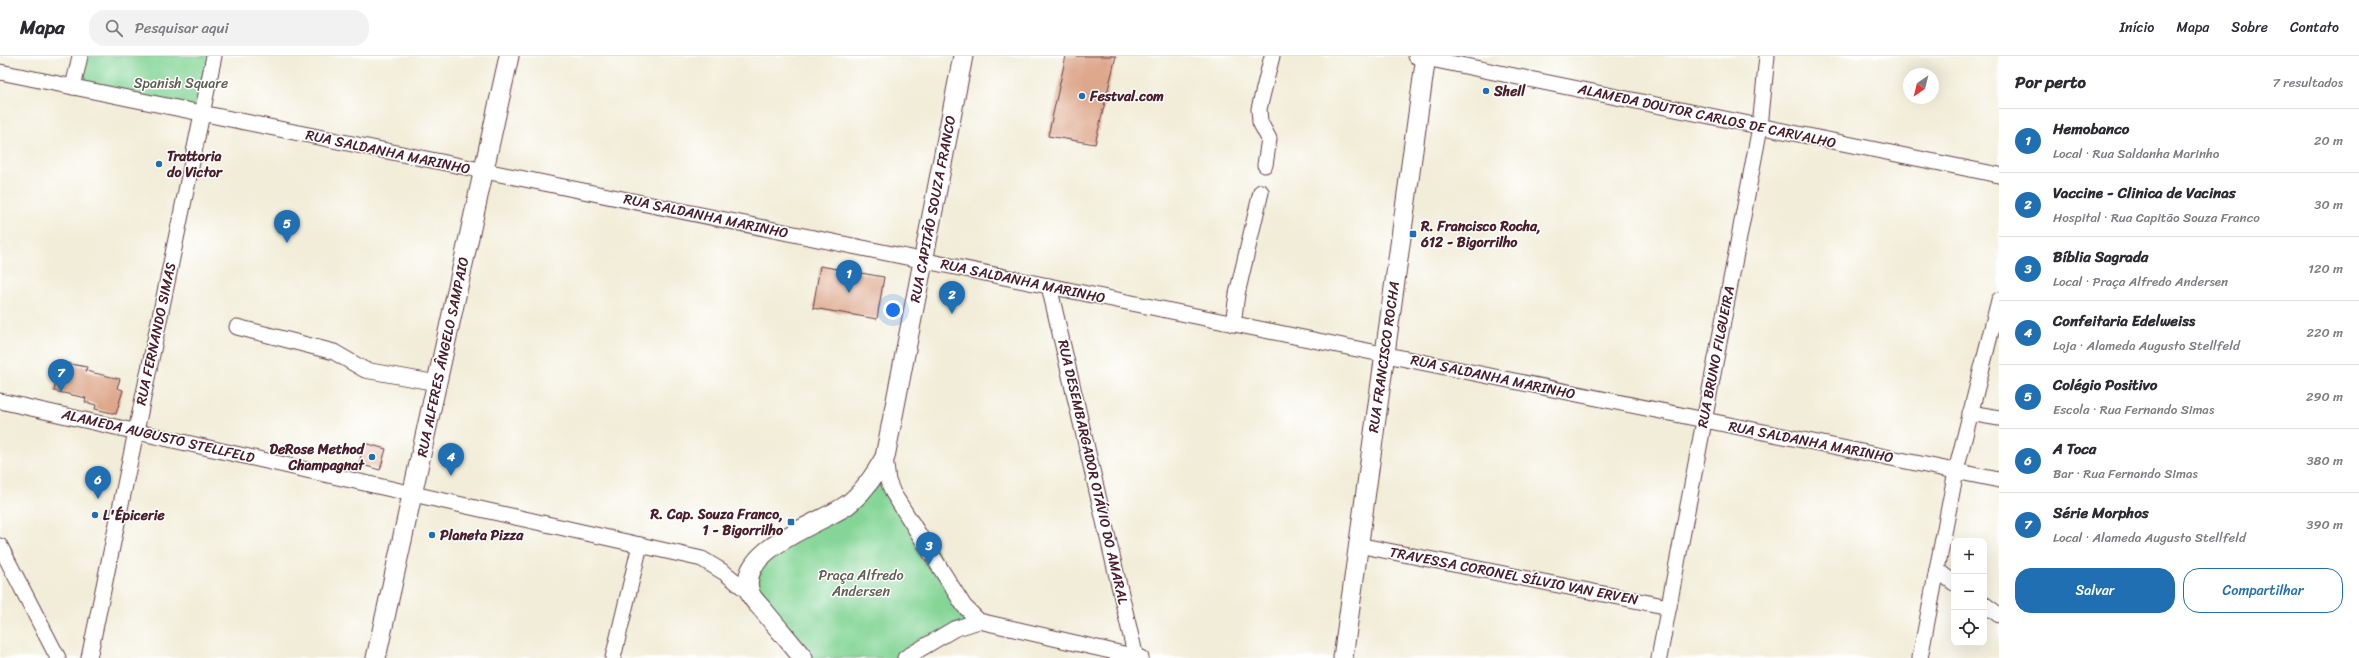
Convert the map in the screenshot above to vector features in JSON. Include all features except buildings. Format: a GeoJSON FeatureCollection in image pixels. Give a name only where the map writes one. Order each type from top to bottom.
{"type":"FeatureCollection","features":[{"type":"Feature","properties":{"kind":"main road","name":"RUA ALFERES ÂNGELO SAMPAIO"},"geometry":{"type":"LineString","coordinates":[[376,658],[509,56]]}},
{"type":"Feature","properties":{"kind":"main road","name":"RUA CAPITÃO SOUZA FRANCO"},"geometry":{"type":"LineString","coordinates":[[885,457],[963,56]]}},
{"type":"Feature","properties":{"kind":"main road","name":"RUA FRANCISCO ROCHA"},"geometry":{"type":"LineString","coordinates":[[1343,658],[1422,57]]}},
{"type":"Feature","properties":{"kind":"main road"},"geometry":{"type":"LineString","coordinates":[[803,658],[751,594],[749,580],[751,570],[761,554],[847,505],[865,488],[885,457]]}},
{"type":"Feature","properties":{"kind":"street"},"geometry":{"type":"LineString","coordinates":[[73,87],[80,56]]}},
{"type":"Feature","properties":{"kind":"street","name":"RUA FERNANDO SIMAS"},"geometry":{"type":"LineString","coordinates":[[89,658],[214,56]]}},
{"type":"Feature","properties":{"kind":"street"},"geometry":{"type":"LineString","coordinates":[[1265,165],[1269,139],[1260,122],[1259,108],[1272,56]]}},
{"type":"Feature","properties":{"kind":"street","name":"RUA BRUNO FILGUEIRA"},"geometry":{"type":"LineString","coordinates":[[1659,658],[1760,126],[1767,56]]}},
{"type":"Feature","properties":{"kind":"street","name":"ALAMEDA DOUTOR CARLOS DE CARVALHO"},"geometry":{"type":"LineString","coordinates":[[1422,57],[1999,176]]}},
{"type":"Feature","properties":{"kind":"street","name":"RUA SALDANHA MARINHO"},"geometry":{"type":"LineString","coordinates":[[0,72],[1999,480]]}},
{"type":"Feature","properties":{"kind":"street"},"geometry":{"type":"LineString","coordinates":[[1233,324],[1237,294],[1261,192]]}},
{"type":"Feature","properties":{"kind":"street","name":"RUA DESEMBARGADOR OTÁVIO DO AMARAL"},"geometry":{"type":"LineString","coordinates":[[1049,286],[1137,657]]}},
{"type":"Feature","properties":{"kind":"street"},"geometry":{"type":"LineString","coordinates":[[1920,658],[1956,471],[1999,300]]}},
{"type":"Feature","properties":{"kind":"street"},"geometry":{"type":"LineString","coordinates":[[237,327],[334,352],[365,370],[437,382]]}},
{"type":"Feature","properties":{"kind":"street","name":"ALAMEDA AUGUSTO STELLFELD"},"geometry":{"type":"LineString","coordinates":[[0,401],[702,559],[725,573],[751,594]]}},
{"type":"Feature","properties":{"kind":"street"},"geometry":{"type":"LineString","coordinates":[[1970,413],[1999,418]]}},
{"type":"Feature","properties":{"kind":"street"},"geometry":{"type":"LineString","coordinates":[[885,457],[888,481],[893,493],[964,606],[979,621]]}},
{"type":"Feature","properties":{"kind":"street"},"geometry":{"type":"LineString","coordinates":[[614,658],[640,545]]}},
{"type":"Feature","properties":{"kind":"street","name":"TRAVESSA CORONEL SÍLVIO VAN ERVEN"},"geometry":{"type":"LineString","coordinates":[[1358,545],[1669,607]]}},
{"type":"Feature","properties":{"kind":"street"},"geometry":{"type":"LineString","coordinates":[[0,546],[58,658]]}},
{"type":"Feature","properties":{"kind":"street"},"geometry":{"type":"LineString","coordinates":[[1937,570],[1951,581]]}},
{"type":"Feature","properties":{"kind":"street"},"geometry":{"type":"LineString","coordinates":[[1987,606],[1999,615]]}},
{"type":"Feature","properties":{"kind":"street"},"geometry":{"type":"LineString","coordinates":[[905,658],[954,628],[979,621],[1137,657]]}},
{"type":"Feature","properties":{"kind":"green space","name":"Spanish Square"},"geometry":{"type":"Polygon","coordinates":[[[80,56],[214,56],[202,114],[73,87],[80,56]]]}},
{"type":"Feature","properties":{"kind":"green space","name":"Praça Alfredo Andersen"},"geometry":{"type":"Polygon","coordinates":[[[886,469],[979,621],[905,658],[803,658],[751,594],[751,570],[886,469]]]}},
{"type":"Feature","properties":{"kind":"place","name":"Shell"},"geometry":{"type":"Point","coordinates":[1486,91]}},
{"type":"Feature","properties":{"kind":"place","name":"Festval.com"},"geometry":{"type":"Point","coordinates":[1082,96]}},
{"type":"Feature","properties":{"kind":"place","name":"Trattoria do Victor"},"geometry":{"type":"Point","coordinates":[159,164]}},
{"type":"Feature","properties":{"kind":"place","name":"R. Francisco Rocha, 612 - Bigorrilho"},"geometry":{"type":"Point","coordinates":[1413,234]}},
{"type":"Feature","properties":{"kind":"place","name":"Colégio Positivo"},"geometry":{"type":"Point","coordinates":[287,243]}},
{"type":"Feature","properties":{"kind":"place","name":"Hemobanco"},"geometry":{"type":"Point","coordinates":[849,293]}},
{"type":"Feature","properties":{"kind":"place","name":"Vaccine - Clinica de Vacinas"},"geometry":{"type":"Point","coordinates":[952,314]}},
{"type":"Feature","properties":{"kind":"place","name":"Série Morphos"},"geometry":{"type":"Point","coordinates":[61,392]}},
{"type":"Feature","properties":{"kind":"place","name":"DeRose Method Champagnat"},"geometry":{"type":"Point","coordinates":[372,457]}},
{"type":"Feature","properties":{"kind":"place","name":"Confeitaria Edelweiss"},"geometry":{"type":"Point","coordinates":[451,476]}},
{"type":"Feature","properties":{"kind":"place","name":"A Toca"},"geometry":{"type":"Point","coordinates":[98,499]}},
{"type":"Feature","properties":{"kind":"place","name":"L'Épicerie"},"geometry":{"type":"Point","coordinates":[95,515]}},
{"type":"Feature","properties":{"kind":"place","name":"R. Cap. Souza Franco, 1 - Bigorrilho"},"geometry":{"type":"Point","coordinates":[791,522]}},
{"type":"Feature","properties":{"kind":"place","name":"Planeta Pizza"},"geometry":{"type":"Point","coordinates":[432,535]}},
{"type":"Feature","properties":{"kind":"place","name":"Bíblia Sagrada"},"geometry":{"type":"Point","coordinates":[929,565]}}]}
